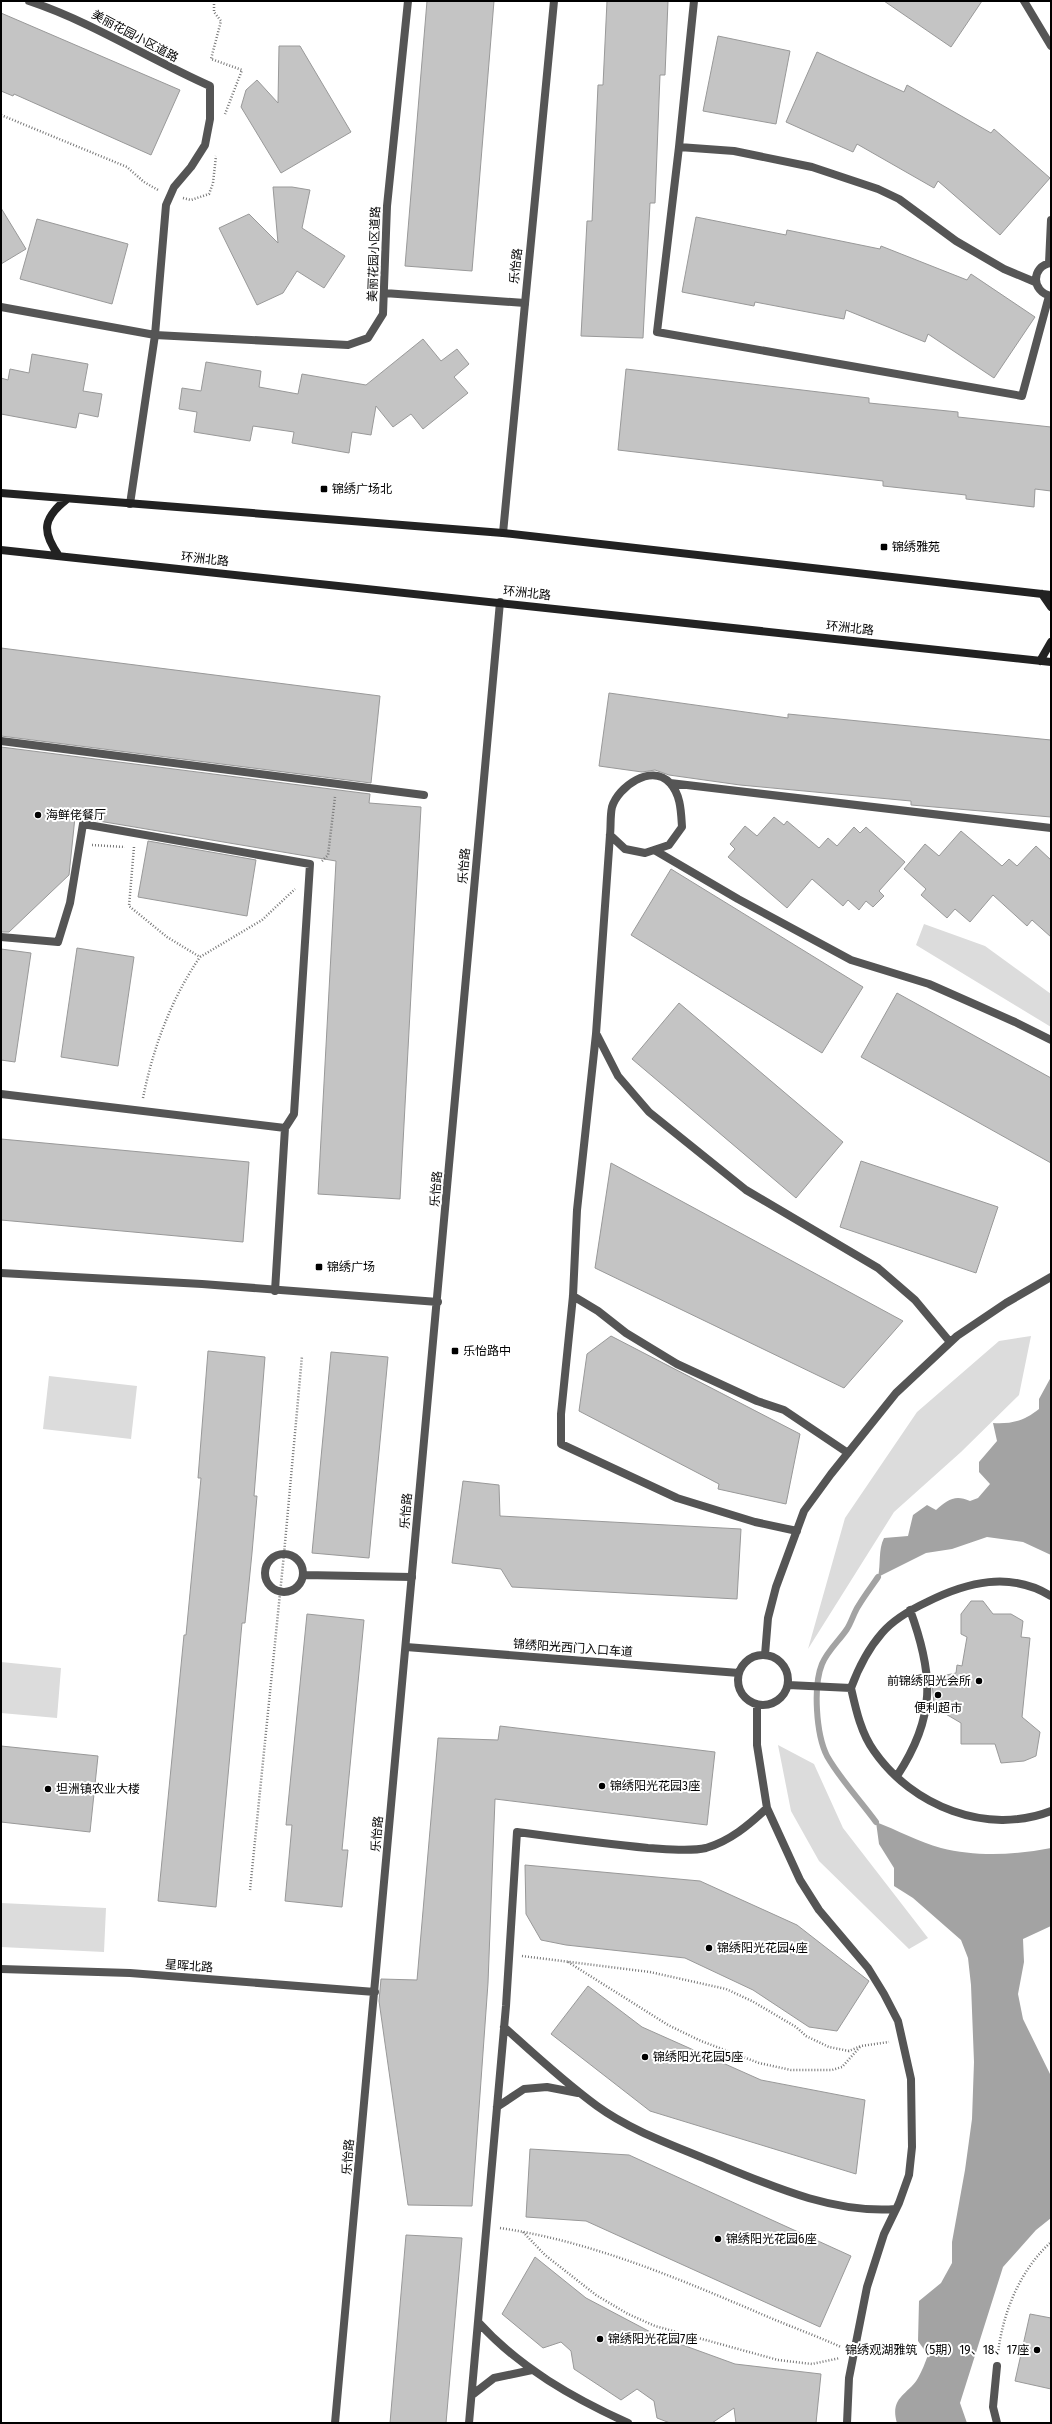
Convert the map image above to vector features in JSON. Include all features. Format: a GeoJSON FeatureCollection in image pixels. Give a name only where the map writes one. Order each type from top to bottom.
{"type":"FeatureCollection","features":[{"type":"Feature","properties":{"kind":"main road"},"geometry":{"type":"LineString","coordinates":[[1,493],[503,533],[1051,595]]}},
{"type":"Feature","properties":{"kind":"main road"},"geometry":{"type":"LineString","coordinates":[[59,556],[48,541],[47,525],[53,510],[67,498]]}},
{"type":"Feature","properties":{"kind":"main road","name":"环洲北路"},"geometry":{"type":"LineString","coordinates":[[1,550],[500,602],[1051,662]]}},
{"type":"Feature","properties":{"kind":"main road"},"geometry":{"type":"LineString","coordinates":[[1042,594],[1051,607]]}},
{"type":"Feature","properties":{"kind":"main road"},"geometry":{"type":"LineString","coordinates":[[1040,661],[1051,642]]}},
{"type":"Feature","properties":{"kind":"street","name":"美丽花园小区道路"},"geometry":{"type":"LineString","coordinates":[[29,1],[94,27],[173,70],[210,86],[210,119],[205,145],[191,167],[174,187],[166,204],[155,335],[130,504]]}},
{"type":"Feature","properties":{"kind":"street","name":"美丽花园小区道路"},"geometry":{"type":"LineString","coordinates":[[1,307],[155,335],[348,345],[368,338],[383,314],[387,206],[408,1]]}},
{"type":"Feature","properties":{"kind":"street","name":"乐怡路"},"geometry":{"type":"LineString","coordinates":[[503,533],[554,1]]}},
{"type":"Feature","properties":{"kind":"street"},"geometry":{"type":"LineString","coordinates":[[694,1],[679,147],[657,332],[1022,396],[1050,296],[1040,292],[1035,282],[1037,271],[1050,263],[1051,220]]}},
{"type":"Feature","properties":{"kind":"street"},"geometry":{"type":"LineString","coordinates":[[1024,1],[1051,46]]}},
{"type":"Feature","properties":{"kind":"street"},"geometry":{"type":"LineString","coordinates":[[679,147],[734,151],[812,166],[878,189],[899,199],[956,241],[1004,269],[1035,282]]}},
{"type":"Feature","properties":{"kind":"street"},"geometry":{"type":"LineString","coordinates":[[384,294],[525,303]]}},
{"type":"Feature","properties":{"kind":"street","name":"乐怡路"},"geometry":{"type":"LineString","coordinates":[[335,2423],[438,1302],[500,602]]}},
{"type":"Feature","properties":{"kind":"street"},"geometry":{"type":"LineString","coordinates":[[1,741],[424,795]]}},
{"type":"Feature","properties":{"kind":"street"},"geometry":{"type":"LineString","coordinates":[[797,1531],[755,1522],[677,1498],[561,1444],[561,1414],[573,1296],[577,1210],[596,1034],[612,807],[623,788],[642,777],[661,778],[670,783],[1051,828]]}},
{"type":"Feature","properties":{"kind":"street"},"geometry":{"type":"LineString","coordinates":[[610,835],[625,849],[645,853],[669,846],[682,827],[678,798],[670,783]]}},
{"type":"Feature","properties":{"kind":"street"},"geometry":{"type":"LineString","coordinates":[[1,937],[58,942],[70,903],[83,824],[310,864],[294,1114],[285,1128],[275,1291]]}},
{"type":"Feature","properties":{"kind":"street"},"geometry":{"type":"LineString","coordinates":[[656,851],[738,899],[851,960],[929,984],[1015,1022],[1051,1040]]}},
{"type":"Feature","properties":{"kind":"street"},"geometry":{"type":"LineString","coordinates":[[596,1034],[618,1076],[649,1112],[746,1190],[878,1268],[914,1300],[950,1342]]}},
{"type":"Feature","properties":{"kind":"street"},"geometry":{"type":"LineString","coordinates":[[1,1094],[285,1128]]}},
{"type":"Feature","properties":{"kind":"street"},"geometry":{"type":"LineString","coordinates":[[1,1273],[202,1284],[275,1291],[438,1302]]}},
{"type":"Feature","properties":{"kind":"street"},"geometry":{"type":"LineString","coordinates":[[766,1655],[768,1618],[776,1587],[804,1511],[896,1393],[950,1342],[1006,1303],[1051,1277]]}},
{"type":"Feature","properties":{"kind":"street"},"geometry":{"type":"LineString","coordinates":[[573,1296],[598,1311],[626,1333],[678,1364],[757,1401],[784,1410],[848,1453]]}},
{"type":"Feature","properties":{"kind":"street"},"geometry":{"type":"LineString","coordinates":[[284,1554],[296,1558],[301,1563],[304,1575],[299,1587],[288,1593],[275,1591],[270,1587],[264,1576],[267,1563],[278,1555],[284,1554]]}},
{"type":"Feature","properties":{"kind":"street"},"geometry":{"type":"LineString","coordinates":[[304,1575],[412,1576]]}},
{"type":"Feature","properties":{"kind":"street"},"geometry":{"type":"LineString","coordinates":[[1051,1596],[1043,1591],[1007,1581],[992,1581],[970,1584],[951,1590],[910,1610],[890,1624],[875,1642],[851,1688],[863,1732],[874,1751],[914,1793],[930,1802],[974,1817],[1025,1820],[1051,1811]]}},
{"type":"Feature","properties":{"kind":"street"},"geometry":{"type":"LineString","coordinates":[[897,1776],[913,1752],[922,1728],[929,1691],[920,1638],[910,1610]]}},
{"type":"Feature","properties":{"kind":"street","name":"锦绣阳光西门入口车道"},"geometry":{"type":"LineString","coordinates":[[406,1647],[739,1673]]}},
{"type":"Feature","properties":{"kind":"street"},"geometry":{"type":"LineString","coordinates":[[766,1655],[781,1662],[788,1677],[788,1685],[780,1699],[766,1706],[757,1705],[744,1697],[738,1681],[739,1673],[749,1659],[766,1655]]}},
{"type":"Feature","properties":{"kind":"street"},"geometry":{"type":"LineString","coordinates":[[788,1685],[851,1688]]}},
{"type":"Feature","properties":{"kind":"street"},"geometry":{"type":"LineString","coordinates":[[757,1705],[757,1745],[767,1808],[800,1880],[819,1910],[868,1968],[898,2022],[912,2079],[912,2147],[909,2175],[875,2260],[849,2378],[847,2423]]}},
{"type":"Feature","properties":{"kind":"street"},"geometry":{"type":"LineString","coordinates":[[469,2423],[498,2106],[510,1953],[517,1832],[603,1845],[670,1850],[705,1848],[727,1840],[751,1823],[767,1808]]}},
{"type":"Feature","properties":{"kind":"street","name":"星晖北路"},"geometry":{"type":"LineString","coordinates":[[1,1969],[130,1973],[375,1992]]}},
{"type":"Feature","properties":{"kind":"street"},"geometry":{"type":"LineString","coordinates":[[504,2027],[580,2093],[630,2126],[777,2187],[832,2204],[876,2211],[896,2209]]}},
{"type":"Feature","properties":{"kind":"street"},"geometry":{"type":"LineString","coordinates":[[498,2106],[524,2089],[547,2087],[580,2093]]}},
{"type":"Feature","properties":{"kind":"street"},"geometry":{"type":"LineString","coordinates":[[479,2323],[497,2343],[532,2370],[570,2394],[628,2423]]}},
{"type":"Feature","properties":{"kind":"street"},"geometry":{"type":"LineString","coordinates":[[997,2366],[993,2407],[997,2423]]}},
{"type":"Feature","properties":{"kind":"street"},"geometry":{"type":"LineString","coordinates":[[472,2395],[494,2378],[532,2370]]}},
{"type":"Feature","properties":{"kind":"path"},"geometry":{"type":"LineString","coordinates":[[1,115],[126,168],[144,182],[170,196]]}},
{"type":"Feature","properties":{"kind":"path"},"geometry":{"type":"LineString","coordinates":[[140,1110],[148,1071],[163,1028],[184,980],[200,957],[262,920],[310,875],[328,855],[336,784]]}},
{"type":"Feature","properties":{"kind":"path"},"geometry":{"type":"LineString","coordinates":[[88,845],[135,847],[129,906],[167,937],[200,957]]}},
{"type":"Feature","properties":{"kind":"path"},"geometry":{"type":"LineString","coordinates":[[250,1890],[284,1554],[302,1356]]}},
{"type":"Feature","properties":{"kind":"path"},"geometry":{"type":"LineString","coordinates":[[510,1953],[541,1960],[565,1961],[679,1977],[726,1990],[752,2001],[796,2027],[806,2036],[829,2047],[849,2051],[861,2046],[904,2042]]}},
{"type":"Feature","properties":{"kind":"path"},"geometry":{"type":"LineString","coordinates":[[565,1961],[668,2025],[714,2046],[759,2063],[791,2070],[832,2070],[842,2067],[861,2046]]}},
{"type":"Feature","properties":{"kind":"path"},"geometry":{"type":"LineString","coordinates":[[487,2226],[523,2232],[580,2245],[636,2263],[716,2293],[854,2352]]}},
{"type":"Feature","properties":{"kind":"path"},"geometry":{"type":"LineString","coordinates":[[523,2232],[545,2255],[596,2296],[628,2314],[655,2326],[778,2360],[812,2364],[854,2352]]}},
{"type":"Feature","properties":{"kind":"path"},"geometry":{"type":"LineString","coordinates":[[997,2366],[1000,2334],[1020,2280],[1035,2258],[1051,2242]]}},
{"type":"Feature","properties":{"kind":"shaded area"},"geometry":{"type":"Polygon","coordinates":[[[924,924],[985,946],[1051,994],[1051,1027],[916,945],[924,924]]]}},
{"type":"Feature","properties":{"kind":"shaded area"},"geometry":{"type":"Polygon","coordinates":[[[1031,1336],[1019,1395],[961,1452],[894,1512],[808,1649],[845,1518],[917,1412],[999,1341],[1031,1336]]]}},
{"type":"Feature","properties":{"kind":"shaded area"},"geometry":{"type":"Polygon","coordinates":[[[49,1376],[137,1386],[131,1439],[43,1429],[49,1376]]]}},
{"type":"Feature","properties":{"kind":"shaded area"},"geometry":{"type":"Polygon","coordinates":[[[1051,1377],[1051,1555],[1023,1542],[987,1537],[952,1549],[926,1553],[878,1577],[881,1547],[884,1538],[908,1536],[913,1515],[927,1505],[936,1510],[944,1503],[952,1499],[960,1498],[970,1501],[978,1498],[990,1484],[979,1472],[979,1462],[997,1441],[993,1423],[1018,1421],[1039,1409],[1039,1399],[1051,1377]]]}},
{"type":"Feature","properties":{"kind":"shaded area"},"geometry":{"type":"Polygon","coordinates":[[[1,1662],[61,1668],[57,1718],[1,1713],[1,1662]]]}},
{"type":"Feature","properties":{"kind":"shaded area"},"geometry":{"type":"Polygon","coordinates":[[[778,1745],[814,1764],[843,1828],[928,1938],[909,1949],[819,1861],[791,1811],[778,1745]]]}},
{"type":"Feature","properties":{"kind":"shaded area"},"geometry":{"type":"Polygon","coordinates":[[[876,1822],[925,1843],[954,1851],[996,1854],[1051,1848],[1051,1926],[1023,1939],[1024,1962],[1018,1994],[1023,2019],[1051,2076],[1051,2218],[1036,2230],[1003,2267],[960,2403],[967,2423],[897,2423],[895,2414],[898,2402],[918,2378],[928,2355],[918,2341],[919,2301],[941,2283],[952,2263],[952,2242],[965,2170],[972,2119],[974,2062],[971,1985],[968,1958],[961,1940],[913,1898],[894,1886],[894,1868],[879,1844],[876,1822]]]}},
{"type":"Feature","properties":{"kind":"shaded area"},"geometry":{"type":"Polygon","coordinates":[[[1,1903],[106,1908],[104,1952],[1,1947],[1,1903]]]}},
{"type":"Feature","properties":{"kind":"building"},"geometry":{"type":"Polygon","coordinates":[[[427,1],[494,1],[472,271],[405,266],[427,1]]]}},
{"type":"Feature","properties":{"kind":"building"},"geometry":{"type":"Polygon","coordinates":[[[607,1],[668,1],[665,75],[660,75],[655,203],[650,203],[643,338],[581,336],[587,221],[592,221],[598,85],[603,85],[607,1]]]}},
{"type":"Feature","properties":{"kind":"building"},"geometry":{"type":"Polygon","coordinates":[[[884,1],[982,1],[951,47],[884,1]]]}},
{"type":"Feature","properties":{"kind":"building"},"geometry":{"type":"Polygon","coordinates":[[[1,13],[180,90],[151,155],[14,94],[13,96],[1,91],[1,13]]]}},
{"type":"Feature","properties":{"kind":"building"},"geometry":{"type":"Polygon","coordinates":[[[718,36],[790,51],[776,124],[703,111],[718,36]]]}},
{"type":"Feature","properties":{"kind":"building"},"geometry":{"type":"Polygon","coordinates":[[[279,46],[300,46],[351,132],[281,173],[241,107],[246,90],[257,80],[278,103],[279,46]]]}},
{"type":"Feature","properties":{"kind":"building"},"geometry":{"type":"Polygon","coordinates":[[[817,52],[904,92],[907,85],[991,133],[994,129],[1050,178],[1000,235],[938,181],[934,188],[857,144],[853,152],[786,122],[817,52]]]}},
{"type":"Feature","properties":{"kind":"building"},"geometry":{"type":"Polygon","coordinates":[[[273,187],[292,187],[310,190],[302,228],[345,256],[324,288],[297,271],[283,293],[257,305],[219,228],[249,214],[278,243],[273,187]]]}},
{"type":"Feature","properties":{"kind":"building"},"geometry":{"type":"Polygon","coordinates":[[[1,208],[26,249],[1,264],[1,208]]]}},
{"type":"Feature","properties":{"kind":"building"},"geometry":{"type":"Polygon","coordinates":[[[696,217],[786,235],[787,230],[880,249],[881,246],[967,280],[971,274],[1035,317],[994,378],[928,334],[925,342],[846,310],[844,319],[755,302],[754,306],[682,292],[696,217]]]}},
{"type":"Feature","properties":{"kind":"building"},"geometry":{"type":"Polygon","coordinates":[[[37,219],[128,244],[112,304],[20,279],[37,219]]]}},
{"type":"Feature","properties":{"kind":"building"},"geometry":{"type":"Polygon","coordinates":[[[423,339],[441,361],[457,349],[469,364],[454,377],[468,393],[423,429],[411,414],[393,427],[376,406],[371,435],[352,432],[349,453],[292,443],[294,432],[253,426],[250,441],[194,432],[197,412],[179,409],[182,388],[201,391],[206,362],[261,371],[259,387],[298,394],[302,374],[366,385],[423,339]]]}},
{"type":"Feature","properties":{"kind":"building"},"geometry":{"type":"Polygon","coordinates":[[[32,354],[88,364],[83,391],[102,394],[98,417],[79,413],[76,428],[1,414],[1,378],[8,380],[10,369],[29,373],[32,354]]]}},
{"type":"Feature","properties":{"kind":"building"},"geometry":{"type":"Polygon","coordinates":[[[626,369],[869,398],[869,403],[958,412],[958,417],[1051,427],[1051,491],[1035,489],[1034,507],[966,499],[966,495],[883,486],[883,481],[618,450],[626,369]]]}},
{"type":"Feature","properties":{"kind":"building"},"geometry":{"type":"Polygon","coordinates":[[[1,648],[380,696],[371,783],[1,736],[1,648]]]}},
{"type":"Feature","properties":{"kind":"building"},"geometry":{"type":"Polygon","coordinates":[[[609,693],[788,718],[788,714],[1051,740],[1051,817],[911,805],[911,801],[740,785],[669,775],[655,770],[642,772],[599,766],[609,693]]]}},
{"type":"Feature","properties":{"kind":"building"},"geometry":{"type":"Polygon","coordinates":[[[1,747],[370,794],[369,803],[421,807],[400,1199],[318,1194],[336,861],[75,817],[69,875],[9,932],[1,932],[1,747]]]}},
{"type":"Feature","properties":{"kind":"building"},"geometry":{"type":"Polygon","coordinates":[[[774,817],[784,825],[787,821],[819,848],[828,838],[837,846],[854,827],[860,833],[866,827],[905,862],[879,891],[884,896],[873,907],[866,901],[859,910],[848,900],[843,906],[812,879],[787,908],[728,857],[735,849],[730,844],[745,826],[757,836],[774,817]]]}},
{"type":"Feature","properties":{"kind":"building"},"geometry":{"type":"Polygon","coordinates":[[[961,831],[1002,866],[1009,859],[1017,866],[1036,846],[1051,860],[1051,937],[1032,920],[1027,926],[993,895],[970,922],[955,909],[947,918],[921,895],[926,889],[904,869],[925,844],[939,856],[961,831]]]}},
{"type":"Feature","properties":{"kind":"building"},"geometry":{"type":"Polygon","coordinates":[[[148,841],[256,860],[247,916],[138,897],[148,841]]]}},
{"type":"Feature","properties":{"kind":"building"},"geometry":{"type":"Polygon","coordinates":[[[671,869],[863,987],[822,1053],[631,935],[671,869]]]}},
{"type":"Feature","properties":{"kind":"building"},"geometry":{"type":"Polygon","coordinates":[[[77,948],[134,957],[118,1066],[61,1057],[77,948]]]}},
{"type":"Feature","properties":{"kind":"building"},"geometry":{"type":"Polygon","coordinates":[[[1,949],[31,953],[15,1062],[1,1060],[1,949]]]}},
{"type":"Feature","properties":{"kind":"building"},"geometry":{"type":"Polygon","coordinates":[[[897,993],[1051,1078],[1051,1163],[861,1057],[897,993]]]}},
{"type":"Feature","properties":{"kind":"building"},"geometry":{"type":"Polygon","coordinates":[[[679,1003],[843,1142],[796,1198],[632,1059],[679,1003]]]}},
{"type":"Feature","properties":{"kind":"building"},"geometry":{"type":"Polygon","coordinates":[[[1,1139],[249,1162],[243,1242],[1,1220],[1,1139]]]}},
{"type":"Feature","properties":{"kind":"building"},"geometry":{"type":"Polygon","coordinates":[[[861,1161],[998,1207],[976,1273],[840,1227],[861,1161]]]}},
{"type":"Feature","properties":{"kind":"building"},"geometry":{"type":"Polygon","coordinates":[[[611,1163],[903,1321],[844,1388],[595,1268],[611,1163]]]}},
{"type":"Feature","properties":{"kind":"building"},"geometry":{"type":"Polygon","coordinates":[[[611,1336],[800,1434],[786,1504],[718,1489],[719,1484],[579,1411],[587,1354],[611,1336]]]}},
{"type":"Feature","properties":{"kind":"building"},"geometry":{"type":"Polygon","coordinates":[[[208,1351],[265,1357],[254,1496],[257,1496],[252,1553],[245,1623],[242,1623],[216,1907],[158,1901],[201,1478],[198,1478],[208,1351]]]}},
{"type":"Feature","properties":{"kind":"building"},"geometry":{"type":"Polygon","coordinates":[[[331,1352],[388,1357],[369,1558],[312,1553],[331,1352]]]}},
{"type":"Feature","properties":{"kind":"building"},"geometry":{"type":"Polygon","coordinates":[[[463,1481],[499,1485],[500,1516],[741,1529],[737,1599],[512,1587],[501,1569],[452,1563],[463,1481]]]}},
{"type":"Feature","properties":{"kind":"building","name":"前锦绣阳光会所"},"geometry":{"type":"Polygon","coordinates":[[[971,1601],[983,1601],[993,1614],[1011,1614],[1023,1621],[1021,1637],[1030,1638],[1022,1717],[1040,1732],[1036,1756],[1024,1761],[1001,1763],[995,1744],[961,1744],[961,1723],[939,1710],[934,1704],[932,1683],[942,1676],[956,1673],[957,1665],[962,1666],[967,1637],[961,1634],[961,1614],[971,1601]]]}},
{"type":"Feature","properties":{"kind":"building"},"geometry":{"type":"Polygon","coordinates":[[[307,1614],[364,1620],[342,1850],[348,1850],[342,1907],[285,1901],[292,1825],[286,1825],[307,1614]]]}},
{"type":"Feature","properties":{"kind":"building"},"geometry":{"type":"Polygon","coordinates":[[[500,1726],[715,1752],[707,1825],[495,1799],[488,1983],[472,2206],[408,2205],[379,2001],[381,1979],[417,1980],[438,1738],[498,1740],[500,1726]]]}},
{"type":"Feature","properties":{"kind":"building","name":"坦洲镇农业大楼"},"geometry":{"type":"Polygon","coordinates":[[[1,1746],[98,1756],[90,1832],[1,1822],[1,1746]]]}},
{"type":"Feature","properties":{"kind":"building","name":"锦绣阳光花园4座"},"geometry":{"type":"Polygon","coordinates":[[[525,1865],[700,1881],[797,1925],[869,1981],[837,2031],[809,2027],[753,1990],[685,1958],[566,1945],[541,1940],[526,1914],[525,1865]]]}},
{"type":"Feature","properties":{"kind":"building","name":"锦绣阳光花园5座"},"geometry":{"type":"Polygon","coordinates":[[[588,1986],[642,2027],[761,2080],[865,2100],[856,2174],[650,2111],[551,2034],[588,1986]]]}},
{"type":"Feature","properties":{"kind":"building","name":"锦绣阳光花园6座"},"geometry":{"type":"Polygon","coordinates":[[[530,2149],[629,2155],[851,2256],[820,2327],[586,2221],[526,2217],[530,2149]]]}},
{"type":"Feature","properties":{"kind":"building"},"geometry":{"type":"Polygon","coordinates":[[[406,2235],[462,2238],[446,2423],[390,2423],[406,2235]]]}},
{"type":"Feature","properties":{"kind":"building","name":"锦绣阳光花园7座"},"geometry":{"type":"Polygon","coordinates":[[[535,2257],[586,2298],[658,2336],[735,2364],[821,2374],[816,2423],[736,2423],[734,2408],[712,2423],[670,2423],[657,2418],[654,2401],[637,2389],[621,2400],[574,2369],[571,2351],[561,2342],[543,2348],[502,2314],[535,2257]]]}},
{"type":"Feature","properties":{"kind":"building","name":"锦绣观湖雅筑（5期）19、18、17座"},"geometry":{"type":"Polygon","coordinates":[[[1030,2314],[1051,2318],[1051,2389],[1015,2381],[1030,2314]]]}},
{"type":"Feature","properties":{"kind":"waterway"},"geometry":{"type":"LineString","coordinates":[[876,1822],[832,1765],[823,1747],[818,1723],[817,1685],[824,1659],[847,1629],[857,1608],[878,1577]]}},
{"type":"Feature","properties":{"kind":"place","name":"锦绣广场北"},"geometry":{"type":"Point","coordinates":[324,489]}},
{"type":"Feature","properties":{"kind":"place","name":"锦绣雅苑"},"geometry":{"type":"Point","coordinates":[884,547]}},
{"type":"Feature","properties":{"kind":"place","name":"海鲜佬餐厅"},"geometry":{"type":"Point","coordinates":[38,815]}},
{"type":"Feature","properties":{"kind":"place","name":"锦绣广场"},"geometry":{"type":"Point","coordinates":[319,1267]}},
{"type":"Feature","properties":{"kind":"place","name":"乐怡路中"},"geometry":{"type":"Point","coordinates":[455,1351]}},
{"type":"Feature","properties":{"kind":"place","name":"前锦绣阳光会所"},"geometry":{"type":"Point","coordinates":[979,1681]}},
{"type":"Feature","properties":{"kind":"place","name":"便利超市"},"geometry":{"type":"Point","coordinates":[938,1695]}},
{"type":"Feature","properties":{"kind":"place","name":"锦绣阳光花园3座"},"geometry":{"type":"Point","coordinates":[602,1786]}},
{"type":"Feature","properties":{"kind":"place","name":"坦洲镇农业大楼"},"geometry":{"type":"Point","coordinates":[48,1789]}},
{"type":"Feature","properties":{"kind":"place","name":"锦绣阳光花园4座"},"geometry":{"type":"Point","coordinates":[709,1948]}},
{"type":"Feature","properties":{"kind":"place","name":"锦绣阳光花园5座"},"geometry":{"type":"Point","coordinates":[645,2057]}},
{"type":"Feature","properties":{"kind":"place","name":"锦绣阳光花园6座"},"geometry":{"type":"Point","coordinates":[718,2239]}},
{"type":"Feature","properties":{"kind":"place","name":"锦绣阳光花园7座"},"geometry":{"type":"Point","coordinates":[600,2339]}},
{"type":"Feature","properties":{"kind":"place","name":"锦绣观湖雅筑（5期）19、18、17座"},"geometry":{"type":"Point","coordinates":[1037,2350]}}]}
